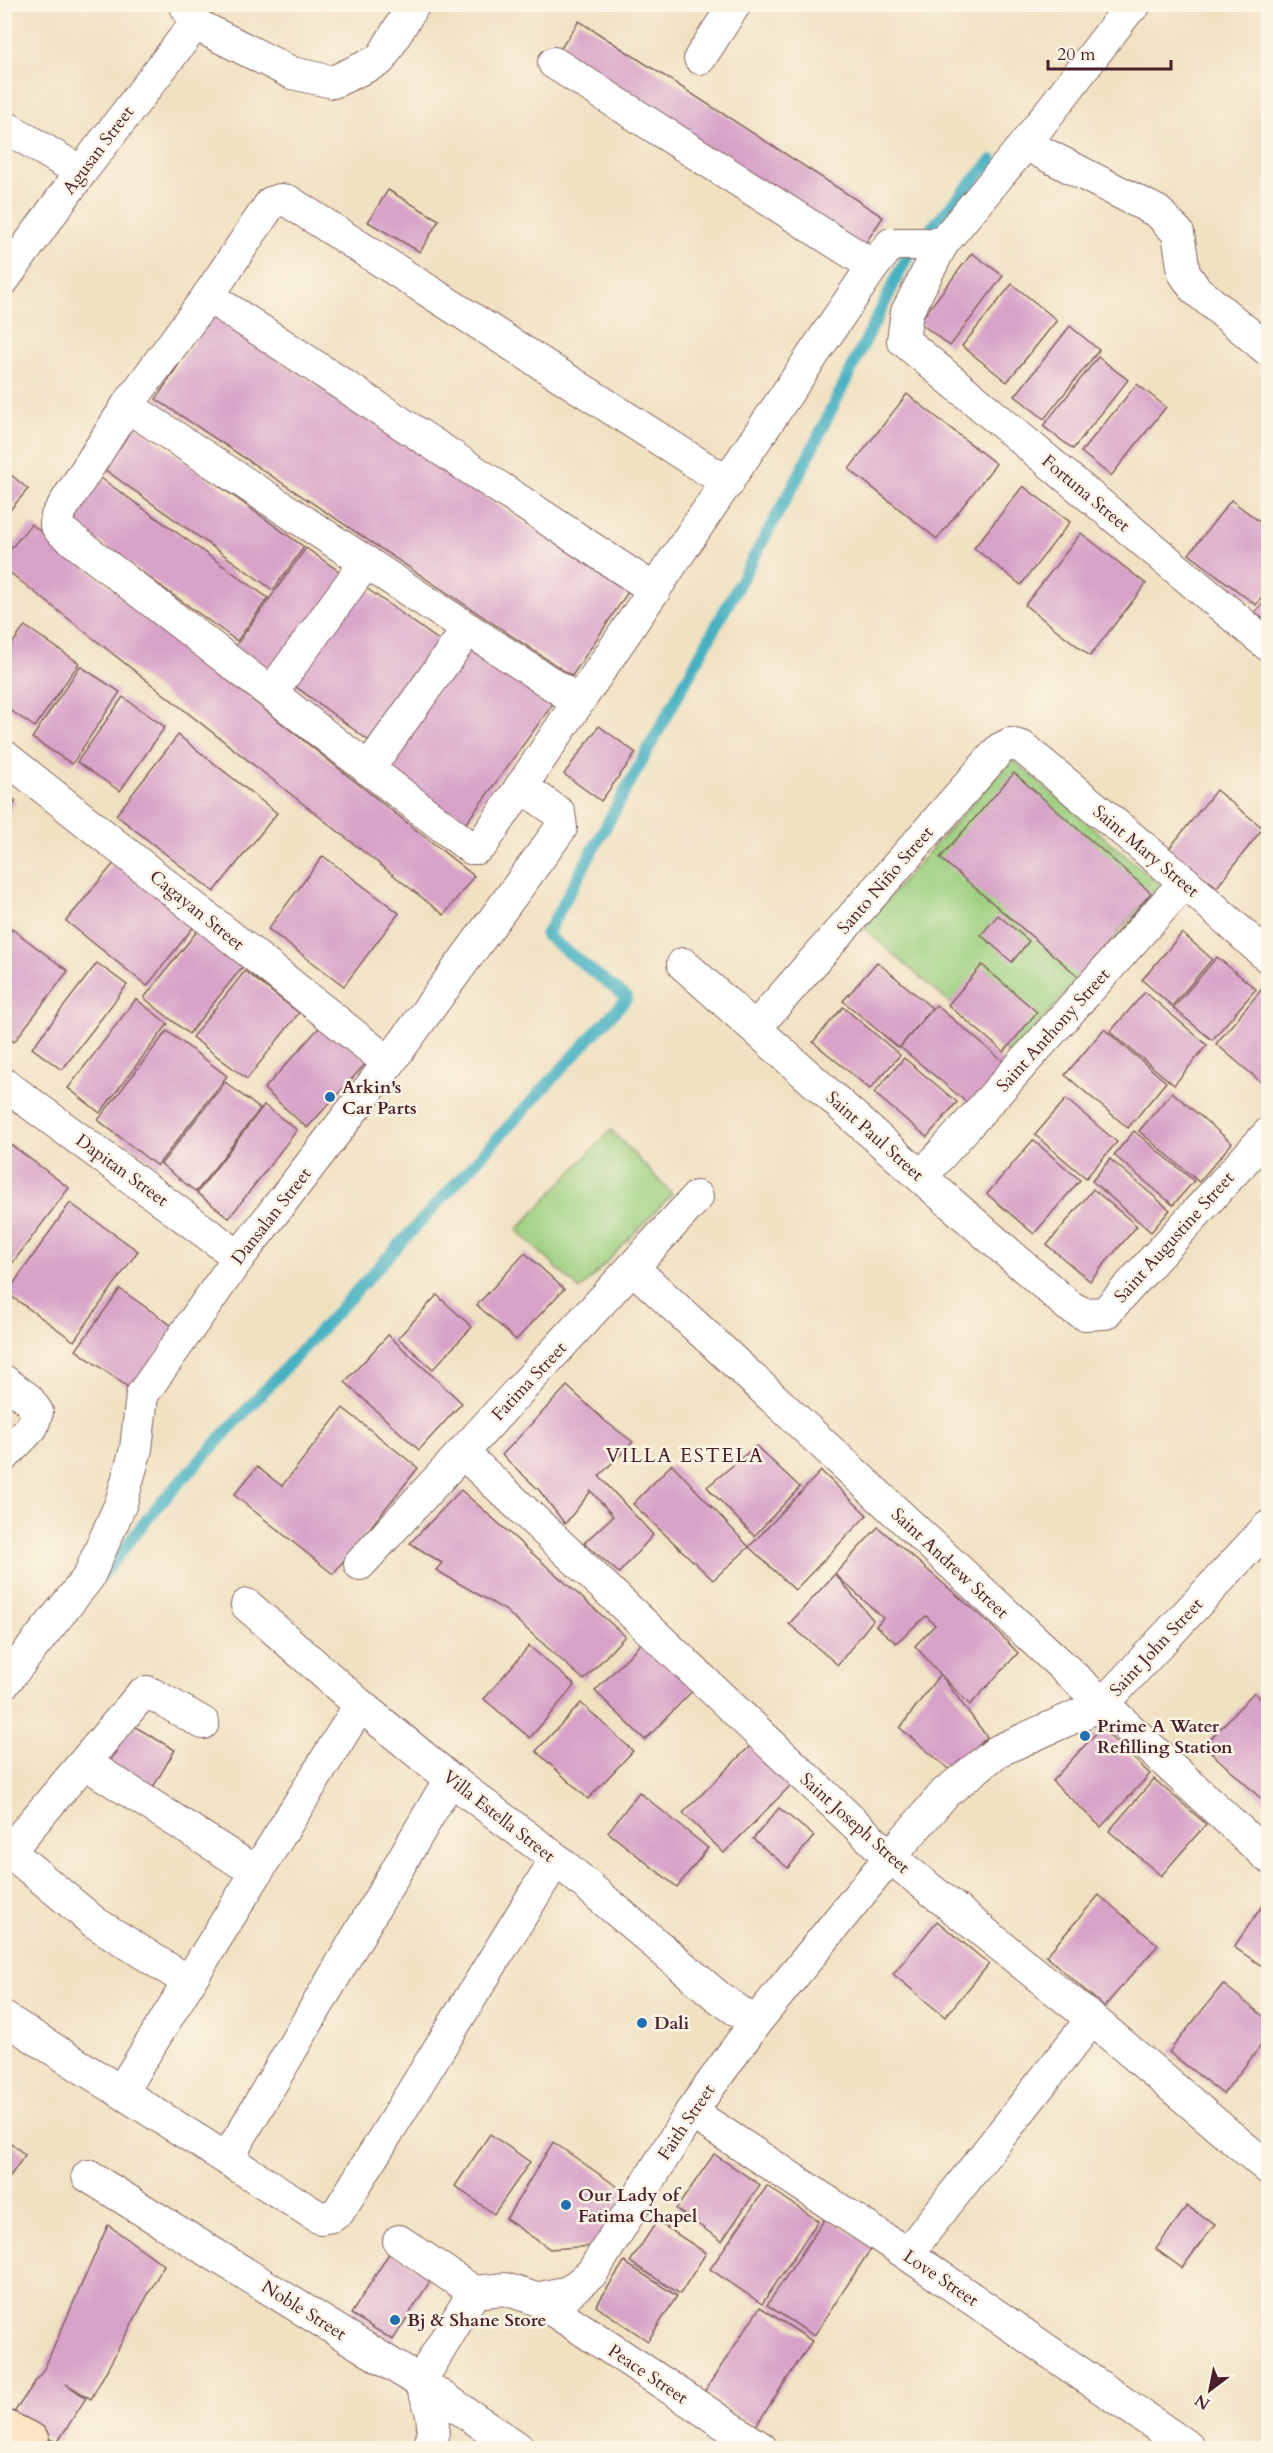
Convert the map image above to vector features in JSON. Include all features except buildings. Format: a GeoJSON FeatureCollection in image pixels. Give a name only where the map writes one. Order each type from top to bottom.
{"type":"FeatureCollection","features":[{"type":"Feature","properties":{"kind":"street"},"geometry":{"type":"LineString","coordinates":[[190,14],[292,73],[333,82],[380,60],[414,4]]}},
{"type":"Feature","properties":{"kind":"street"},"geometry":{"type":"LineString","coordinates":[[700,58],[735,4]]}},
{"type":"Feature","properties":{"kind":"street"},"geometry":{"type":"LineString","coordinates":[[728,483],[288,201],[280,200],[271,203],[208,296],[127,405],[57,516],[56,524],[60,530],[368,769],[471,848],[477,848],[483,843],[728,483],[873,266],[891,244],[942,244],[1025,144],[1135,4]]}},
{"type":"Feature","properties":{"kind":"street","name":"Agusan Street"},"geometry":{"type":"LineString","coordinates":[[4,279],[190,14]]}},
{"type":"Feature","properties":{"kind":"street"},"geometry":{"type":"LineString","coordinates":[[554,63],[873,266]]}},
{"type":"Feature","properties":{"kind":"street"},"geometry":{"type":"LineString","coordinates":[[4,126],[81,172]]}},
{"type":"Feature","properties":{"kind":"street"},"geometry":{"type":"LineString","coordinates":[[1025,144],[1158,212],[1179,233],[1184,273],[1195,289],[1269,350]]}},
{"type":"Feature","properties":{"kind":"street","name":"Fortuna Street"},"geometry":{"type":"LineString","coordinates":[[942,244],[907,312],[903,340],[1269,645]]}},
{"type":"Feature","properties":{"kind":"street"},"geometry":{"type":"LineString","coordinates":[[208,296],[655,590]]}},
{"type":"Feature","properties":{"kind":"street"},"geometry":{"type":"LineString","coordinates":[[127,405],[578,701]]}},
{"type":"Feature","properties":{"kind":"street"},"geometry":{"type":"LineString","coordinates":[[271,693],[366,562]]}},
{"type":"Feature","properties":{"kind":"street"},"geometry":{"type":"LineString","coordinates":[[368,769],[468,629]]}},
{"type":"Feature","properties":{"kind":"street","name":"Santo Niño Street"},"geometry":{"type":"LineString","coordinates":[[755,1028],[1000,749],[1010,744],[1022,747]]}},
{"type":"Feature","properties":{"kind":"street","name":"Saint Mary Street"},"geometry":{"type":"LineString","coordinates":[[1022,747],[1185,882],[1269,957]]}},
{"type":"Feature","properties":{"kind":"street","name":"Cagayan Street"},"geometry":{"type":"LineString","coordinates":[[4,756],[389,1063]]}},
{"type":"Feature","properties":{"kind":"street","name":"Dansalan Street"},"geometry":{"type":"LineString","coordinates":[[4,1683],[88,1578],[121,1503],[136,1449],[142,1395],[239,1257],[389,1063],[561,828],[559,813],[521,786]]}},
{"type":"Feature","properties":{"kind":"street","name":"Saint Anthony Street"},"geometry":{"type":"LineString","coordinates":[[921,1177],[1185,882]]}},
{"type":"Feature","properties":{"kind":"street","name":"Saint Paul Street"},"geometry":{"type":"LineString","coordinates":[[683,964],[1069,1306]]}},
{"type":"Feature","properties":{"kind":"street","name":"Dapitan Street"},"geometry":{"type":"LineString","coordinates":[[5,1087],[239,1257]]}},
{"type":"Feature","properties":{"kind":"street","name":"Saint Augustine Street"},"geometry":{"type":"LineString","coordinates":[[1069,1306],[1084,1314],[1105,1313],[1269,1134]]}},
{"type":"Feature","properties":{"kind":"street","name":"Fatima Street"},"geometry":{"type":"LineString","coordinates":[[360,1564],[697,1197]]}},
{"type":"Feature","properties":{"kind":"street","name":"Saint Andrew Street"},"geometry":{"type":"LineString","coordinates":[[633,1268],[1269,1857]]}},
{"type":"Feature","properties":{"kind":"street"},"geometry":{"type":"LineString","coordinates":[[4,1380],[28,1399],[37,1412],[32,1427],[4,1456]]}},
{"type":"Feature","properties":{"kind":"street","name":"Saint Joseph Street"},"geometry":{"type":"LineString","coordinates":[[463,1453],[890,1857],[1092,2019],[1269,2168]]}},
{"type":"Feature","properties":{"kind":"street","name":"Saint John Street"},"geometry":{"type":"LineString","coordinates":[[754,2023],[945,1793],[998,1751],[1103,1704],[1269,1527]]}},
{"type":"Feature","properties":{"kind":"street","name":"Villa Estella Street"},"geometry":{"type":"LineString","coordinates":[[247,1605],[360,1705],[450,1779],[556,1859],[717,1996],[754,2023]]}},
{"type":"Feature","properties":{"kind":"street"},"geometry":{"type":"LineString","coordinates":[[189,1982],[94,1922],[7,1854],[142,1694],[147,1692],[152,1694],[203,1724]]}},
{"type":"Feature","properties":{"kind":"street"},"geometry":{"type":"LineString","coordinates":[[121,2092],[360,1705]]}},
{"type":"Feature","properties":{"kind":"street"},"geometry":{"type":"LineString","coordinates":[[85,1763],[256,1872]]}},
{"type":"Feature","properties":{"kind":"street"},"geometry":{"type":"LineString","coordinates":[[227,2159],[450,1779]]}},
{"type":"Feature","properties":{"kind":"street"},"geometry":{"type":"LineString","coordinates":[[4,2018],[320,2218],[332,2216],[339,2211],[556,1859]]}},
{"type":"Feature","properties":{"kind":"street"},"geometry":{"type":"LineString","coordinates":[[907,2254],[1092,2019]]}},
{"type":"Feature","properties":{"kind":"street","name":"Faith Street"},"geometry":{"type":"LineString","coordinates":[[474,2292],[505,2289],[536,2299],[569,2292],[592,2273],[691,2112],[754,2023]]}},
{"type":"Feature","properties":{"kind":"street","name":"Love Street"},"geometry":{"type":"LineString","coordinates":[[691,2112],[907,2254],[1189,2448]]}},
{"type":"Feature","properties":{"kind":"street","name":"Noble Street"},"geometry":{"type":"LineString","coordinates":[[88,2176],[420,2382],[518,2448]]}},
{"type":"Feature","properties":{"kind":"street"},"geometry":{"type":"LineString","coordinates":[[399,2241],[474,2292],[420,2382],[429,2403],[434,2424],[430,2448]]}},
{"type":"Feature","properties":{"kind":"street","name":"Peace Street"},"geometry":{"type":"LineString","coordinates":[[536,2299],[761,2448]]}},
{"type":"Feature","properties":{"kind":"green space"},"geometry":{"type":"Polygon","coordinates":[[[1012,759],[1160,885],[1011,1056],[862,927],[1012,759]]]}},
{"type":"Feature","properties":{"kind":"green space"},"geometry":{"type":"Polygon","coordinates":[[[611,1130],[672,1194],[580,1290],[517,1230],[611,1130]]]}},
{"type":"Feature","properties":{"kind":"waterway"},"geometry":{"type":"LineString","coordinates":[[927,233],[992,160]]}},
{"type":"Feature","properties":{"kind":"waterway"},"geometry":{"type":"LineString","coordinates":[[101,1577],[157,1507],[627,998],[546,935],[798,477],[907,257]]}},
{"type":"Feature","properties":{"kind":"place","name":"Arkin's Car Parts"},"geometry":{"type":"Point","coordinates":[330,1097]}},
{"type":"Feature","properties":{"kind":"place","name":"Prime A Water Refilling Station"},"geometry":{"type":"Point","coordinates":[1085,1736]}},
{"type":"Feature","properties":{"kind":"place","name":"Dali"},"geometry":{"type":"Point","coordinates":[642,2023]}},
{"type":"Feature","properties":{"kind":"place","name":"Our Lady of Fatima Chapel"},"geometry":{"type":"Point","coordinates":[566,2205]}},
{"type":"Feature","properties":{"kind":"place","name":"Bj & Shane Store"},"geometry":{"type":"Point","coordinates":[395,2320]}},
{"type":"Feature","properties":{"kind":"district","name":"VILLA ESTELA"},"geometry":{"type":"Point","coordinates":[685,1455]}}]}
